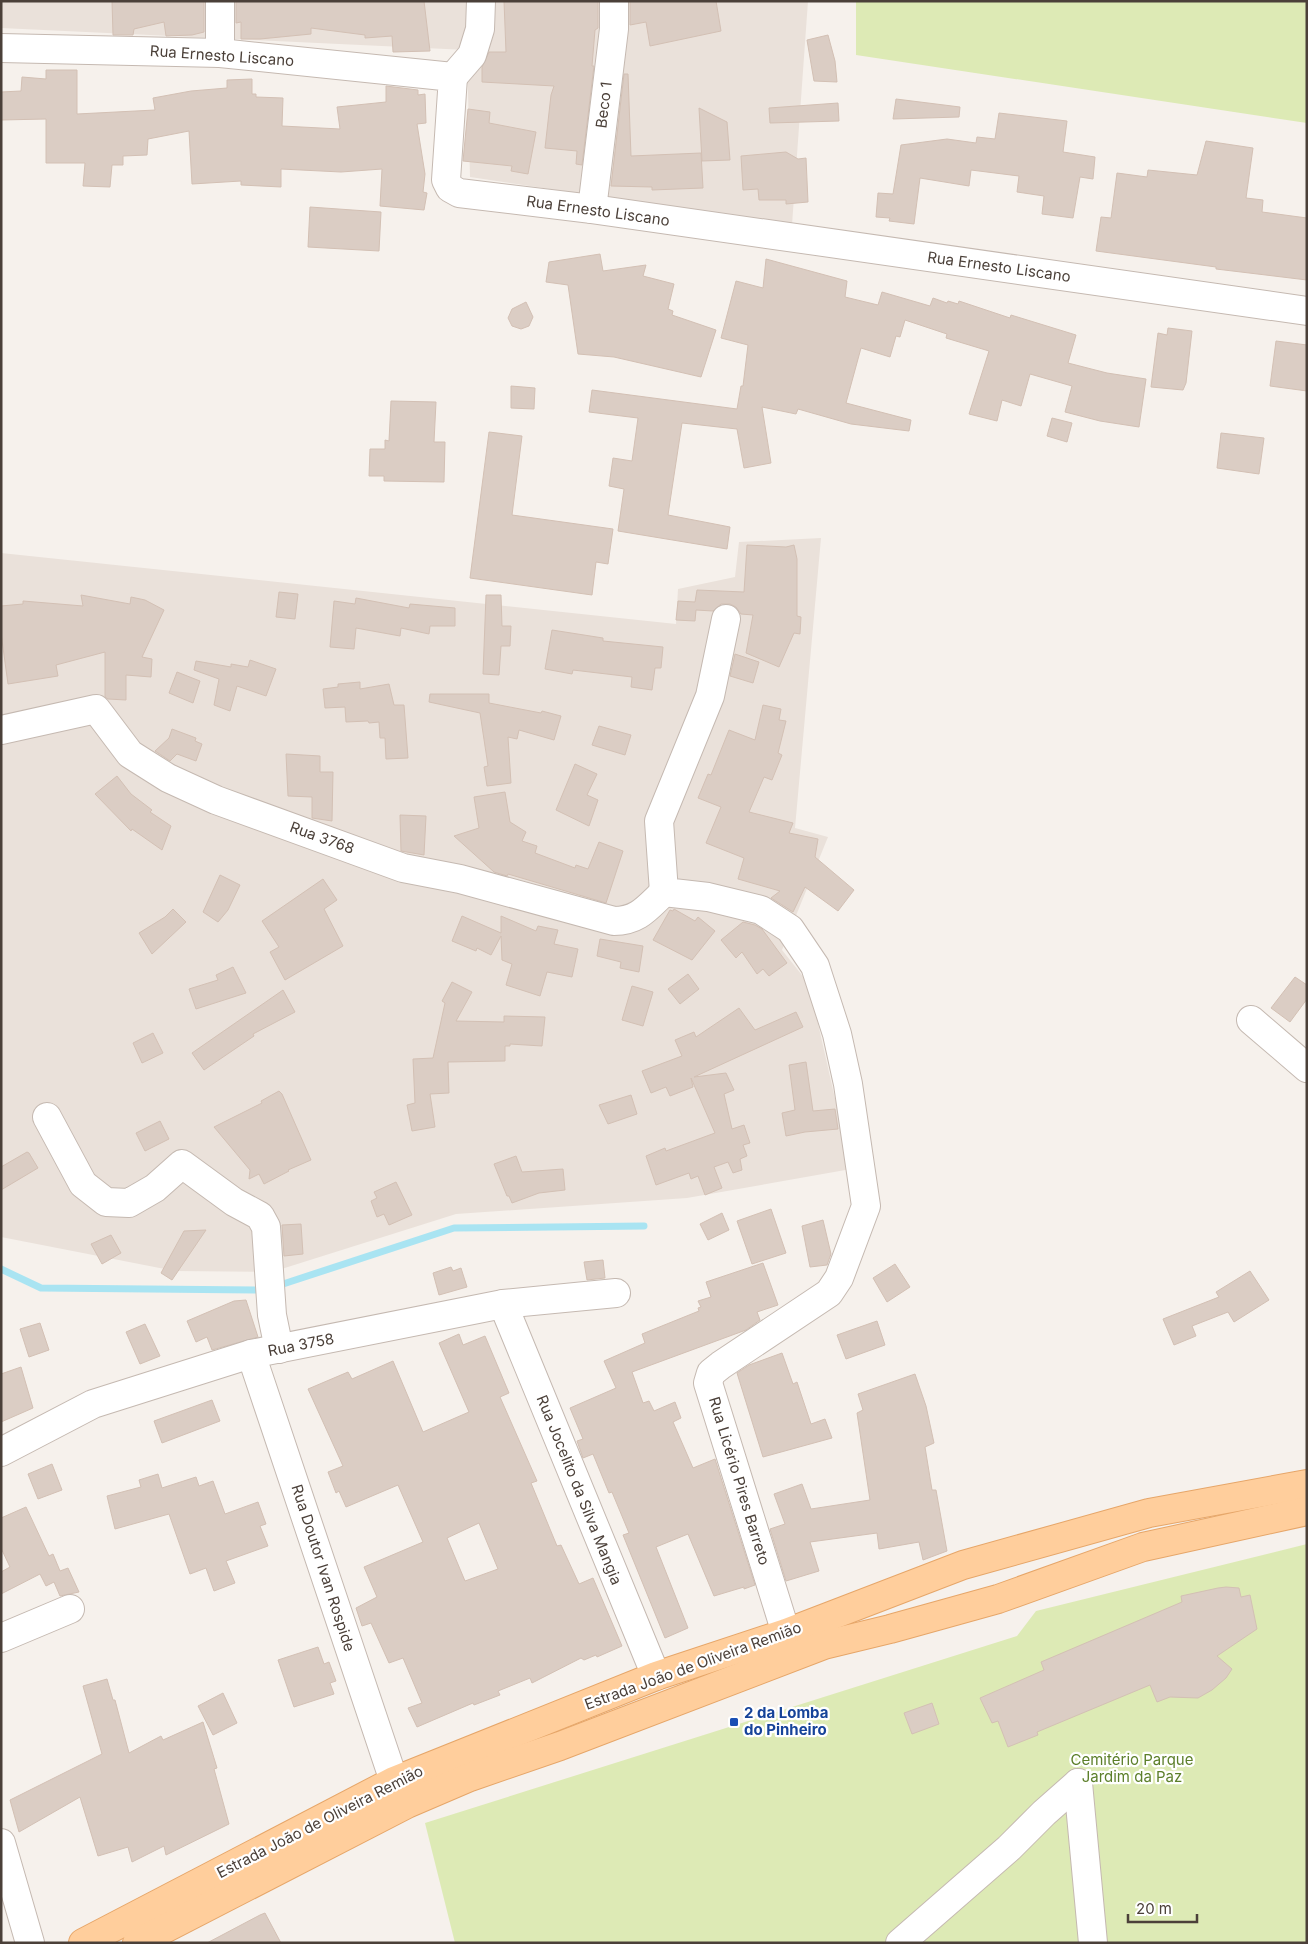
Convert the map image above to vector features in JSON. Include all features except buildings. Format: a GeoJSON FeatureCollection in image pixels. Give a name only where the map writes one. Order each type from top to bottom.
{"type":"FeatureCollection","features":[{"type":"Feature","properties":{"kind":"main road","name":"Estrada João de Oliveira Remião"},"geometry":{"type":"LineString","coordinates":[[83,1943],[394,1781],[656,1676],[786,1633],[963,1565],[1149,1513],[1307,1484]]}},
{"type":"Feature","properties":{"kind":"main road","name":"Estrada João de Oliveira Remião"},"geometry":{"type":"LineString","coordinates":[[137,1943],[407,1804],[470,1777],[560,1746],[824,1645],[970,1606],[1143,1547],[1307,1511]]}},
{"type":"Feature","properties":{"kind":"main road"},"geometry":{"type":"LineString","coordinates":[[1014,1551],[1013,1566],[1024,1589]]}},
{"type":"Feature","properties":{"kind":"main road"},"geometry":{"type":"LineString","coordinates":[[963,1565],[971,1578],[973,1589],[970,1606]]}},
{"type":"Feature","properties":{"kind":"street"},"geometry":{"type":"LineString","coordinates":[[220,1],[220,53]]}},
{"type":"Feature","properties":{"kind":"street"},"geometry":{"type":"LineString","coordinates":[[453,77],[472,55],[480,29],[481,1]]}},
{"type":"Feature","properties":{"kind":"street","name":"Beco 1"},"geometry":{"type":"LineString","coordinates":[[592,209],[614,29],[614,1]]}},
{"type":"Feature","properties":{"kind":"street","name":"Rua Ernesto Liscano"},"geometry":{"type":"LineString","coordinates":[[1,48],[220,53],[453,77],[446,180],[450,188],[459,193],[592,209],[1307,311]]}},
{"type":"Feature","properties":{"kind":"street"},"geometry":{"type":"LineString","coordinates":[[664,892],[660,821],[710,696],[726,620]]}},
{"type":"Feature","properties":{"kind":"street","name":"Rua 3768"},"geometry":{"type":"LineString","coordinates":[[1,730],[96,708],[130,754],[168,778],[216,800],[403,868],[460,879],[614,920],[628,921],[640,914],[664,892]]}},
{"type":"Feature","properties":{"kind":"street","name":"Rua Licério Pires Barreto"},"geometry":{"type":"LineString","coordinates":[[664,892],[708,897],[762,910],[790,929],[815,966],[837,1034],[848,1084],[866,1206],[839,1278],[829,1293],[711,1373],[708,1383],[786,1633]]}},
{"type":"Feature","properties":{"kind":"street"},"geometry":{"type":"LineString","coordinates":[[1251,1020],[1307,1068]]}},
{"type":"Feature","properties":{"kind":"street"},"geometry":{"type":"LineString","coordinates":[[47,1117],[83,1184],[106,1202],[129,1203],[155,1188],[182,1164],[234,1202],[260,1216],[266,1227],[272,1315],[280,1349]]}},
{"type":"Feature","properties":{"kind":"street","name":"Rua 3758"},"geometry":{"type":"LineString","coordinates":[[1,1452],[93,1404],[251,1354],[503,1304],[616,1293]]}},
{"type":"Feature","properties":{"kind":"street","name":"Rua Jocelito da Silva Mangia"},"geometry":{"type":"LineString","coordinates":[[503,1304],[656,1676]]}},
{"type":"Feature","properties":{"kind":"street","name":"Rua Doutor Ivan Rospide"},"geometry":{"type":"LineString","coordinates":[[251,1354],[394,1781]]}},
{"type":"Feature","properties":{"kind":"street"},"geometry":{"type":"LineString","coordinates":[[1,1638],[70,1608]]}},
{"type":"Feature","properties":{"kind":"street"},"geometry":{"type":"LineString","coordinates":[[900,1943],[1009,1848],[1078,1783],[1093,1943]]}},
{"type":"Feature","properties":{"kind":"street"},"geometry":{"type":"LineString","coordinates":[[1,1843],[30,1943]]}},
{"type":"Feature","properties":{"kind":"shaded area"},"geometry":{"type":"Polygon","coordinates":[[[1,1],[808,1],[792,225],[470,177],[467,50],[1,28],[1,1]]]}},
{"type":"Feature","properties":{"kind":"shaded area"},"geometry":{"type":"Polygon","coordinates":[[[821,538],[795,828],[828,837],[782,950],[809,984],[851,1169],[687,1198],[456,1214],[272,1272],[175,1271],[1,1237],[1,553],[676,624],[678,589],[735,577],[739,542],[821,538]]]}},
{"type":"Feature","properties":{"kind":"green space"},"geometry":{"type":"Polygon","coordinates":[[[856,1],[1307,1],[1307,123],[856,55],[856,1]]]}},
{"type":"Feature","properties":{"kind":"green space","name":"Cemitério Parque Jardim da Paz"},"geometry":{"type":"Polygon","coordinates":[[[1307,1544],[1307,1943],[455,1943],[425,1823],[1017,1636],[1036,1611],[1307,1544]]]}},
{"type":"Feature","properties":{"kind":"waterway"},"geometry":{"type":"LineString","coordinates":[[277,1286],[454,1228],[644,1226]]}},
{"type":"Feature","properties":{"kind":"waterway"},"geometry":{"type":"LineString","coordinates":[[1,1269],[41,1288],[264,1290]]}},
{"type":"Feature","properties":{"kind":"place","name":"2 da Lomba do Pinheiro"},"geometry":{"type":"Point","coordinates":[734,1722]}}]}
